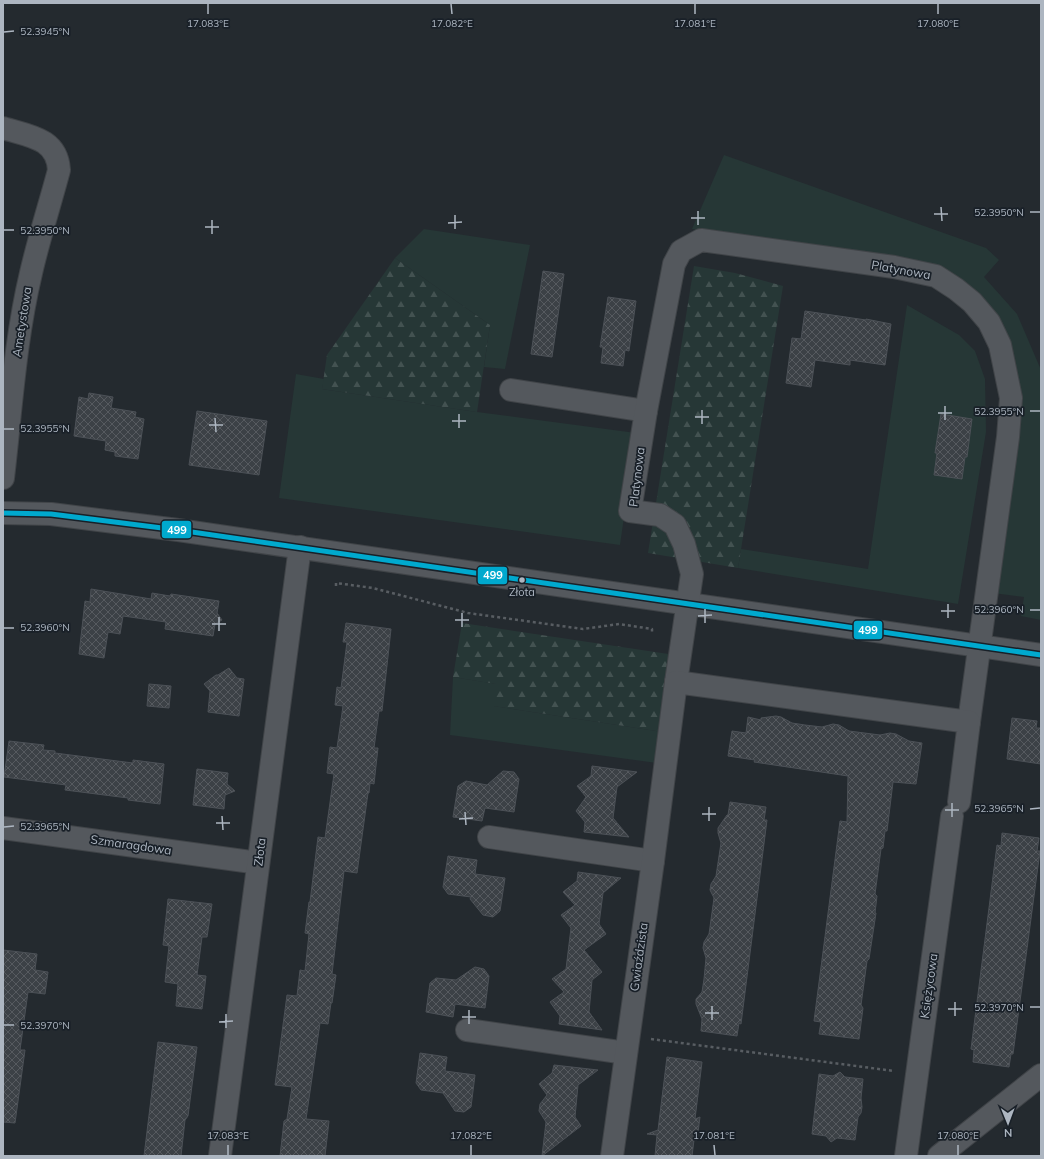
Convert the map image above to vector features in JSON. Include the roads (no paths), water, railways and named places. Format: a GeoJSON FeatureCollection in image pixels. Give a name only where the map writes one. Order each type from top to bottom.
{"type":"FeatureCollection","features":[{"type":"Feature","properties":{"kind":"street","name":"Ametystowa"},"geometry":{"type":"LineString","coordinates":[[3,128],[43,141],[51,147],[58,159],[59,170],[30,273],[21,321],[3,478]]}},
{"type":"Feature","properties":{"kind":"street","name":"Platynowa"},"geometry":{"type":"LineString","coordinates":[[688,604],[692,574],[684,544],[675,525],[660,515],[630,511],[646,411],[674,264],[681,252],[701,240],[894,267],[936,276],[972,302],[988,322],[1000,345],[1012,398],[969,722]]}},
{"type":"Feature","properties":{"kind":"street"},"geometry":{"type":"LineString","coordinates":[[511,390],[646,411]]}},
{"type":"Feature","properties":{"kind":"street"},"geometry":{"type":"LineString","coordinates":[[3,513],[51,514],[186,531],[1041,655]]}},
{"type":"Feature","properties":{"kind":"street","name":"Złota"},"geometry":{"type":"LineString","coordinates":[[220,1156],[300,547]]}},
{"type":"Feature","properties":{"kind":"street","name":"Gwiaździsta"},"geometry":{"type":"LineString","coordinates":[[612,1156],[676,682],[688,604]]}},
{"type":"Feature","properties":{"kind":"street"},"geometry":{"type":"LineString","coordinates":[[676,682],[969,722]]}},
{"type":"Feature","properties":{"kind":"street","name":"Księżycowa"},"geometry":{"type":"LineString","coordinates":[[906,1156],[955,809],[969,722]]}},
{"type":"Feature","properties":{"kind":"street","name":"Szmaragdowa"},"geometry":{"type":"LineString","coordinates":[[3,828],[258,863]]}},
{"type":"Feature","properties":{"kind":"street"},"geometry":{"type":"LineString","coordinates":[[489,837],[653,861]]}},
{"type":"Feature","properties":{"kind":"street"},"geometry":{"type":"LineString","coordinates":[[467,1030],[627,1045]]}},
{"type":"Feature","properties":{"kind":"street"},"geometry":{"type":"LineString","coordinates":[[944,1154],[1041,1075]]}},
{"type":"Feature","properties":{"kind":"place","name":"Złota"},"geometry":{"type":"Point","coordinates":[522,580]}}]}
